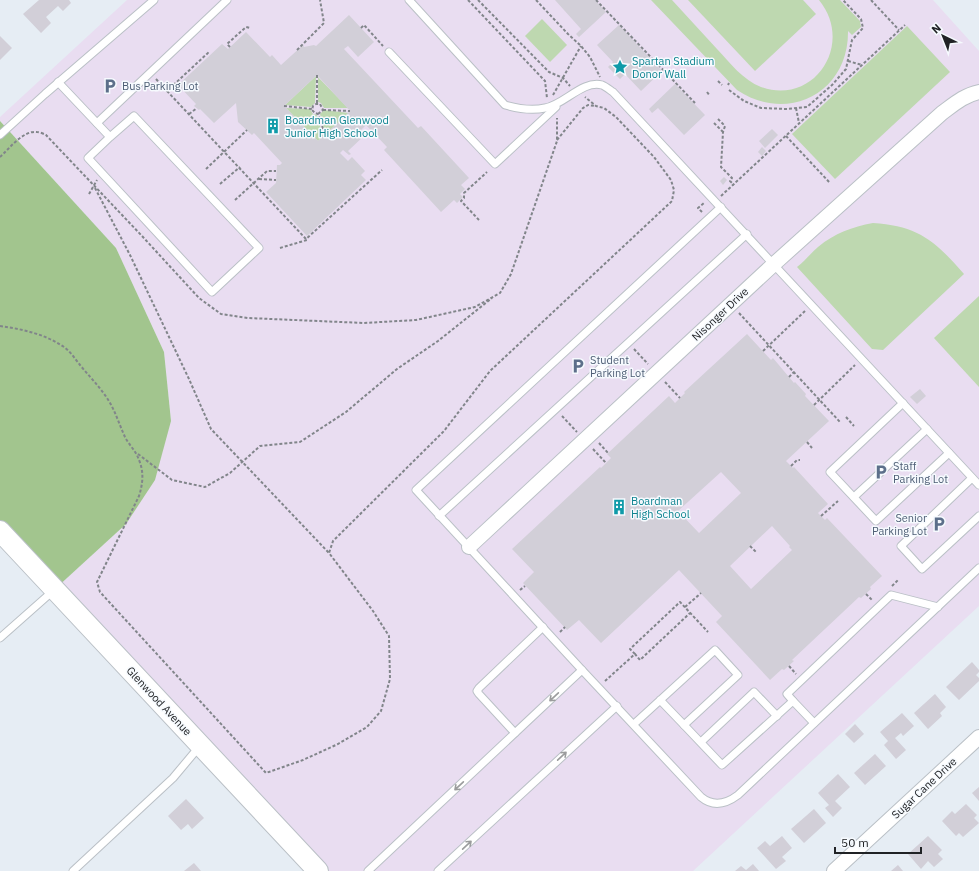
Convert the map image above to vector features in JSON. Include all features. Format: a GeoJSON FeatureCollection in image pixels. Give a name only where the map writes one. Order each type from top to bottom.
{"type":"FeatureCollection","features":[{"type":"Feature","properties":{"kind":"street","name":"Nisonger Drive"},"geometry":{"type":"LineString","coordinates":[[469,548],[774,264],[942,113],[962,98],[972,93],[979,92]]}},
{"type":"Feature","properties":{"kind":"street","name":"Glenwood Avenue"},"geometry":{"type":"LineString","coordinates":[[0,531],[318,871]]}},
{"type":"Feature","properties":{"kind":"street","name":"Sugar Cane Drive"},"geometry":{"type":"LineString","coordinates":[[834,871],[979,737]]}},
{"type":"Feature","properties":{"kind":"lane"},"geometry":{"type":"LineString","coordinates":[[0,135],[58,82],[154,0]]}},
{"type":"Feature","properties":{"kind":"lane"},"geometry":{"type":"LineString","coordinates":[[97,123],[227,0]]}},
{"type":"Feature","properties":{"kind":"lane"},"geometry":{"type":"LineString","coordinates":[[409,0],[505,105],[522,110],[546,108],[560,103],[577,91],[588,86],[602,85],[613,92],[979,485]]}},
{"type":"Feature","properties":{"kind":"lane"},"geometry":{"type":"LineString","coordinates":[[389,52],[495,164],[551,106]]}},
{"type":"Feature","properties":{"kind":"lane"},"geometry":{"type":"LineString","coordinates":[[58,82],[110,137]]}},
{"type":"Feature","properties":{"kind":"lane"},"geometry":{"type":"LineString","coordinates":[[134,116],[259,248],[212,292],[88,158],[110,137],[134,116]]}},
{"type":"Feature","properties":{"kind":"lane"},"geometry":{"type":"LineString","coordinates":[[722,208],[416,490],[701,797],[711,803],[727,802],[738,795],[979,568]]}},
{"type":"Feature","properties":{"kind":"lane"},"geometry":{"type":"LineString","coordinates":[[439,516],[746,234]]}},
{"type":"Feature","properties":{"kind":"lane"},"geometry":{"type":"LineString","coordinates":[[903,403],[830,472],[876,521],[949,453]]}},
{"type":"Feature","properties":{"kind":"lane"},"geometry":{"type":"LineString","coordinates":[[854,497],[927,429]]}},
{"type":"Feature","properties":{"kind":"lane"},"geometry":{"type":"LineString","coordinates":[[972,478],[901,546],[922,569],[979,516]]}},
{"type":"Feature","properties":{"kind":"lane"},"geometry":{"type":"LineString","coordinates":[[0,638],[55,589]]}},
{"type":"Feature","properties":{"kind":"lane"},"geometry":{"type":"LineString","coordinates":[[814,723],[787,694],[891,595],[938,606]]}},
{"type":"Feature","properties":{"kind":"lane"},"geometry":{"type":"LineString","coordinates":[[515,733],[477,691],[543,627]]}},
{"type":"Feature","properties":{"kind":"lane"},"geometry":{"type":"LineString","coordinates":[[634,724],[715,650],[738,674],[684,725]]}},
{"type":"Feature","properties":{"kind":"lane"},"geometry":{"type":"LineString","coordinates":[[368,871],[582,670]]}},
{"type":"Feature","properties":{"kind":"lane"},"geometry":{"type":"LineString","coordinates":[[701,742],[754,692],[777,716]]}},
{"type":"Feature","properties":{"kind":"lane"},"geometry":{"type":"LineString","coordinates":[[660,700],[722,765],[793,701]]}},
{"type":"Feature","properties":{"kind":"lane"},"geometry":{"type":"LineString","coordinates":[[438,871],[617,706]]}},
{"type":"Feature","properties":{"kind":"lane"},"geometry":{"type":"LineString","coordinates":[[73,871],[173,778],[201,745]]}},
{"type":"Feature","properties":{"kind":"path"},"geometry":{"type":"LineString","coordinates":[[297,50],[324,23],[320,0]]}},
{"type":"Feature","properties":{"kind":"path"},"geometry":{"type":"LineString","coordinates":[[0,326],[34,333],[49,338],[66,348],[99,386],[108,399],[128,442],[137,453],[172,480],[205,487],[230,473],[260,446],[300,442],[346,412],[397,369],[438,341],[500,293],[511,274],[557,141],[558,120],[547,96],[546,81],[468,0]]}},
{"type":"Feature","properties":{"kind":"path"},"geometry":{"type":"LineString","coordinates":[[478,0],[549,72],[563,78],[596,106],[588,105],[583,108],[557,141]]}},
{"type":"Feature","properties":{"kind":"path"},"geometry":{"type":"LineString","coordinates":[[536,0],[590,57],[601,80]]}},
{"type":"Feature","properties":{"kind":"path"},"geometry":{"type":"LineString","coordinates":[[596,0],[695,103]]}},
{"type":"Feature","properties":{"kind":"path"},"geometry":{"type":"LineString","coordinates":[[728,90],[744,102],[761,108],[807,107],[832,85],[846,69],[852,40],[863,28],[861,19],[843,0]]}},
{"type":"Feature","properties":{"kind":"path"},"geometry":{"type":"LineString","coordinates":[[871,0],[899,30]]}},
{"type":"Feature","properties":{"kind":"path"},"geometry":{"type":"LineString","coordinates":[[361,28],[364,25],[389,52]]}},
{"type":"Feature","properties":{"kind":"path"},"geometry":{"type":"LineString","coordinates":[[716,201],[905,25]]}},
{"type":"Feature","properties":{"kind":"path"},"geometry":{"type":"LineString","coordinates":[[230,47],[227,44],[246,27],[250,28]]}},
{"type":"Feature","properties":{"kind":"path"},"geometry":{"type":"LineString","coordinates":[[551,106],[563,78],[581,46]]}},
{"type":"Feature","properties":{"kind":"path"},"geometry":{"type":"LineString","coordinates":[[167,91],[210,51]]}},
{"type":"Feature","properties":{"kind":"path"},"geometry":{"type":"LineString","coordinates":[[848,61],[862,65]]}},
{"type":"Feature","properties":{"kind":"path"},"geometry":{"type":"LineString","coordinates":[[317,75],[317,104]]}},
{"type":"Feature","properties":{"kind":"path"},"geometry":{"type":"LineString","coordinates":[[155,77],[305,238],[308,239]]}},
{"type":"Feature","properties":{"kind":"path"},"geometry":{"type":"LineString","coordinates":[[718,81],[722,85]]}},
{"type":"Feature","properties":{"kind":"path"},"geometry":{"type":"LineString","coordinates":[[707,92],[710,96]]}},
{"type":"Feature","properties":{"kind":"path"},"geometry":{"type":"LineString","coordinates":[[284,106],[312,108],[317,104]]}},
{"type":"Feature","properties":{"kind":"path"},"geometry":{"type":"LineString","coordinates":[[317,104],[321,106],[323,110]]}},
{"type":"Feature","properties":{"kind":"path"},"geometry":{"type":"LineString","coordinates":[[189,114],[196,108]]}},
{"type":"Feature","properties":{"kind":"path"},"geometry":{"type":"LineString","coordinates":[[312,108],[313,112],[318,114],[325,135]]}},
{"type":"Feature","properties":{"kind":"path"},"geometry":{"type":"LineString","coordinates":[[796,108],[800,123]]}},
{"type":"Feature","properties":{"kind":"path"},"geometry":{"type":"LineString","coordinates":[[318,114],[323,110],[350,111]]}},
{"type":"Feature","properties":{"kind":"path"},"geometry":{"type":"LineString","coordinates":[[718,119],[725,126],[723,132],[721,167],[732,178],[730,181],[734,185]]}},
{"type":"Feature","properties":{"kind":"path"},"geometry":{"type":"LineString","coordinates":[[714,123],[723,132]]}},
{"type":"Feature","properties":{"kind":"path"},"geometry":{"type":"LineString","coordinates":[[206,169],[247,130]]}},
{"type":"Feature","properties":{"kind":"path"},"geometry":{"type":"LineString","coordinates":[[0,157],[22,137],[29,133],[37,132],[46,135],[199,298],[221,314],[248,318],[364,323],[416,320],[475,307],[500,293]]}},
{"type":"Feature","properties":{"kind":"path"},"geometry":{"type":"LineString","coordinates":[[786,136],[830,183]]}},
{"type":"Feature","properties":{"kind":"path"},"geometry":{"type":"LineString","coordinates":[[220,184],[240,167]]}},
{"type":"Feature","properties":{"kind":"path"},"geometry":{"type":"LineString","coordinates":[[280,248],[306,241],[382,170]]}},
{"type":"Feature","properties":{"kind":"path"},"geometry":{"type":"LineString","coordinates":[[235,200],[267,171],[276,171]]}},
{"type":"Feature","properties":{"kind":"path"},"geometry":{"type":"LineString","coordinates":[[89,194],[101,172]]}},
{"type":"Feature","properties":{"kind":"path"},"geometry":{"type":"LineString","coordinates":[[479,220],[460,201],[464,198],[464,193],[487,172]]}},
{"type":"Feature","properties":{"kind":"path"},"geometry":{"type":"LineString","coordinates":[[258,179],[276,180]]}},
{"type":"Feature","properties":{"kind":"path"},"geometry":{"type":"LineString","coordinates":[[94,185],[130,255],[211,429],[329,554]]}},
{"type":"Feature","properties":{"kind":"path"},"geometry":{"type":"LineString","coordinates":[[763,350],[812,305]]}},
{"type":"Feature","properties":{"kind":"path"},"geometry":{"type":"LineString","coordinates":[[735,309],[840,422]]}},
{"type":"Feature","properties":{"kind":"path"},"geometry":{"type":"LineString","coordinates":[[628,343],[648,364]]}},
{"type":"Feature","properties":{"kind":"path"},"geometry":{"type":"LineString","coordinates":[[814,405],[862,359]]}},
{"type":"Feature","properties":{"kind":"path"},"geometry":{"type":"LineString","coordinates":[[789,377],[794,372]]}},
{"type":"Feature","properties":{"kind":"path"},"geometry":{"type":"LineString","coordinates":[[661,378],[680,398]]}},
{"type":"Feature","properties":{"kind":"path"},"geometry":{"type":"LineString","coordinates":[[556,409],[576,431]]}},
{"type":"Feature","properties":{"kind":"path"},"geometry":{"type":"LineString","coordinates":[[846,417],[854,426]]}},
{"type":"Feature","properties":{"kind":"path"},"geometry":{"type":"LineString","coordinates":[[595,439],[608,453]]}},
{"type":"Feature","properties":{"kind":"path"},"geometry":{"type":"LineString","coordinates":[[807,442],[812,448]]}},
{"type":"Feature","properties":{"kind":"path"},"geometry":{"type":"LineString","coordinates":[[100,592],[97,582],[139,496],[143,484],[142,472],[137,453]]}},
{"type":"Feature","properties":{"kind":"path"},"geometry":{"type":"LineString","coordinates":[[598,454],[606,463]]}},
{"type":"Feature","properties":{"kind":"path"},"geometry":{"type":"LineString","coordinates":[[791,466],[797,460],[800,460]]}},
{"type":"Feature","properties":{"kind":"path"},"geometry":{"type":"LineString","coordinates":[[821,516],[838,501]]}},
{"type":"Feature","properties":{"kind":"path"},"geometry":{"type":"LineString","coordinates":[[750,546],[757,553]]}},
{"type":"Feature","properties":{"kind":"path"},"geometry":{"type":"LineString","coordinates":[[892,586],[899,579]]}},
{"type":"Feature","properties":{"kind":"path"},"geometry":{"type":"LineString","coordinates":[[519,591],[525,586]]}},
{"type":"Feature","properties":{"kind":"path"},"geometry":{"type":"LineString","coordinates":[[685,607],[701,593]]}},
{"type":"Feature","properties":{"kind":"path"},"geometry":{"type":"LineString","coordinates":[[866,594],[874,602]]}},
{"type":"Feature","properties":{"kind":"path"},"geometry":{"type":"LineString","coordinates":[[690,613],[640,660],[630,649],[680,602],[708,632]]}},
{"type":"Feature","properties":{"kind":"path"},"geometry":{"type":"LineString","coordinates":[[558,633],[564,627]]}},
{"type":"Feature","properties":{"kind":"path"},"geometry":{"type":"LineString","coordinates":[[604,682],[635,654]]}},
{"type":"Feature","properties":{"kind":"path"},"geometry":{"type":"LineString","coordinates":[[788,666],[797,674]]}},
{"type":"Feature","properties":{"kind":"shaded area"},"geometry":{"type":"Polygon","coordinates":[[[127,0],[933,0],[979,51],[979,606],[693,871],[318,871],[55,589],[126,524],[171,421],[164,352],[116,248],[0,121],[0,117],[127,0]]]}},
{"type":"Feature","properties":{"kind":"green space"},"geometry":{"type":"Polygon","coordinates":[[[651,0],[672,0],[743,76],[761,87],[780,91],[797,88],[812,79],[823,67],[830,52],[833,35],[829,17],[819,0],[840,0],[860,21],[861,27],[852,35],[848,31],[846,53],[838,71],[827,86],[812,96],[794,103],[776,104],[756,100],[737,90],[651,0]]]}},
{"type":"Feature","properties":{"kind":"green space"},"geometry":{"type":"Polygon","coordinates":[[[688,0],[803,0],[816,14],[755,71],[688,0]]]}},
{"type":"Feature","properties":{"kind":"green space"},"geometry":{"type":"Polygon","coordinates":[[[542,19],[567,45],[550,62],[525,36],[542,19]]]}},
{"type":"Feature","properties":{"kind":"green space"},"geometry":{"type":"Polygon","coordinates":[[[907,26],[950,72],[835,179],[792,134],[907,26]]]}},
{"type":"Feature","properties":{"kind":"green space"},"geometry":{"type":"Polygon","coordinates":[[[316,76],[315,103],[311,107],[285,105],[316,76]]]}},
{"type":"Feature","properties":{"kind":"green space"},"geometry":{"type":"Polygon","coordinates":[[[318,77],[348,108],[324,108],[321,103],[318,102],[318,77]]]}},
{"type":"Feature","properties":{"kind":"green space"},"geometry":{"type":"Polygon","coordinates":[[[286,108],[310,109],[313,114],[317,115],[323,136],[318,141],[286,108]]]}},
{"type":"Feature","properties":{"kind":"green space"},"geometry":{"type":"Polygon","coordinates":[[[324,110],[349,113],[327,133],[324,130],[320,114],[324,110]]]}},
{"type":"Feature","properties":{"kind":"green space"},"geometry":{"type":"Polygon","coordinates":[[[0,121],[116,248],[164,352],[171,421],[155,480],[126,524],[55,589],[0,531],[0,121]]]}},
{"type":"Feature","properties":{"kind":"green space"},"geometry":{"type":"Polygon","coordinates":[[[873,223],[903,228],[925,237],[935,244],[964,274],[883,350],[872,349],[797,267],[818,247],[837,234],[858,226],[873,223]]]}},
{"type":"Feature","properties":{"kind":"green space"},"geometry":{"type":"Polygon","coordinates":[[[979,296],[979,387],[934,338],[979,296]]]}},
{"type":"Feature","properties":{"kind":"building"},"geometry":{"type":"Polygon","coordinates":[[[39,0],[69,0],[71,3],[63,11],[58,6],[46,17],[51,23],[41,33],[23,14],[39,0]]]}},
{"type":"Feature","properties":{"kind":"building"},"geometry":{"type":"Polygon","coordinates":[[[555,0],[595,0],[606,12],[579,37],[576,34],[581,29],[555,0]]]}},
{"type":"Feature","properties":{"kind":"building","name":"Boardman Glenwood Junior High School"},"geometry":{"type":"Polygon","coordinates":[[[349,15],[374,42],[358,57],[348,46],[344,49],[418,128],[421,126],[469,178],[461,185],[465,189],[460,194],[463,197],[457,203],[454,200],[441,212],[384,150],[387,147],[366,125],[361,130],[366,134],[348,151],[351,154],[349,155],[343,150],[340,153],[348,161],[352,157],[365,171],[361,175],[366,180],[307,236],[266,192],[276,183],[277,165],[282,163],[254,133],[252,135],[238,122],[236,103],[214,123],[200,109],[199,110],[194,106],[196,104],[178,85],[222,44],[228,49],[246,32],[270,57],[272,55],[281,65],[303,45],[304,47],[316,46],[349,15]],[[317,75],[284,106],[318,141],[350,111],[317,75]]]}},
{"type":"Feature","properties":{"kind":"building"},"geometry":{"type":"Polygon","coordinates":[[[619,25],[662,71],[641,91],[625,74],[620,79],[608,67],[613,62],[597,45],[619,25]]]}},
{"type":"Feature","properties":{"kind":"building"},"geometry":{"type":"Polygon","coordinates":[[[0,36],[12,48],[0,60],[0,36]]]}},
{"type":"Feature","properties":{"kind":"building"},"geometry":{"type":"Polygon","coordinates":[[[675,84],[705,115],[684,135],[658,108],[652,113],[649,109],[675,84]]]}},
{"type":"Feature","properties":{"kind":"building"},"geometry":{"type":"Polygon","coordinates":[[[772,129],[778,135],[765,148],[759,141],[772,129]]]}},
{"type":"Feature","properties":{"kind":"building"},"geometry":{"type":"Polygon","coordinates":[[[762,147],[766,151],[762,156],[758,152],[762,147]]]}},
{"type":"Feature","properties":{"kind":"building"},"geometry":{"type":"Polygon","coordinates":[[[724,177],[727,180],[723,185],[720,181],[724,177]]]}},
{"type":"Feature","properties":{"kind":"building","name":"Boardman High School"},"geometry":{"type":"Polygon","coordinates":[[[747,334],[771,360],[773,358],[794,383],[795,382],[806,394],[805,396],[829,421],[786,461],[793,468],[794,467],[828,504],[818,513],[825,520],[827,518],[882,576],[870,587],[871,589],[861,598],[859,597],[792,660],[794,661],[770,680],[716,622],[722,616],[679,570],[601,643],[579,620],[567,630],[523,583],[534,572],[512,549],[600,467],[601,468],[611,458],[607,454],[669,396],[675,403],[685,393],[684,392],[747,334]],[[721,472],[678,511],[699,533],[741,493],[721,472]],[[772,526],[730,566],[751,589],[792,550],[772,526]]]}},
{"type":"Feature","properties":{"kind":"building"},"geometry":{"type":"Polygon","coordinates":[[[920,389],[926,396],[917,404],[910,397],[920,389]]]}},
{"type":"Feature","properties":{"kind":"building"},"geometry":{"type":"Polygon","coordinates":[[[972,662],[979,670],[976,675],[979,678],[979,681],[959,700],[946,687],[972,662]]]}},
{"type":"Feature","properties":{"kind":"building"},"geometry":{"type":"Polygon","coordinates":[[[935,694],[946,707],[940,713],[942,716],[928,729],[914,713],[935,694]]]}},
{"type":"Feature","properties":{"kind":"building"},"geometry":{"type":"Polygon","coordinates":[[[902,713],[914,726],[903,736],[901,733],[895,738],[906,750],[896,759],[884,745],[888,741],[880,732],[902,713]]]}},
{"type":"Feature","properties":{"kind":"building"},"geometry":{"type":"Polygon","coordinates":[[[855,724],[864,734],[854,743],[845,734],[855,724]]]}},
{"type":"Feature","properties":{"kind":"building"},"geometry":{"type":"Polygon","coordinates":[[[875,754],[886,766],[865,785],[854,773],[875,754]]]}},
{"type":"Feature","properties":{"kind":"building"},"geometry":{"type":"Polygon","coordinates":[[[838,774],[850,787],[835,801],[842,808],[833,817],[825,808],[829,805],[818,793],[838,774]]]}},
{"type":"Feature","properties":{"kind":"building"},"geometry":{"type":"Polygon","coordinates":[[[979,787],[979,801],[972,793],[979,787]]]}},
{"type":"Feature","properties":{"kind":"building"},"geometry":{"type":"Polygon","coordinates":[[[186,799],[204,818],[192,829],[188,824],[181,830],[168,816],[186,799]]]}},
{"type":"Feature","properties":{"kind":"building"},"geometry":{"type":"Polygon","coordinates":[[[966,804],[977,815],[974,818],[979,823],[963,837],[959,833],[956,836],[942,821],[952,811],[955,814],[966,804]]]}},
{"type":"Feature","properties":{"kind":"building"},"geometry":{"type":"Polygon","coordinates":[[[814,809],[826,823],[804,843],[791,829],[814,809]]]}},
{"type":"Feature","properties":{"kind":"building"},"geometry":{"type":"Polygon","coordinates":[[[782,836],[792,848],[782,857],[786,861],[776,869],[757,848],[765,841],[770,846],[782,836]]]}},
{"type":"Feature","properties":{"kind":"building"},"geometry":{"type":"Polygon","coordinates":[[[928,836],[942,850],[938,854],[943,859],[934,867],[928,861],[921,869],[908,854],[928,836]]]}},
{"type":"Feature","properties":{"kind":"building"},"geometry":{"type":"Polygon","coordinates":[[[194,863],[201,871],[184,871],[194,863]]]}},
{"type":"Feature","properties":{"kind":"building"},"geometry":{"type":"Polygon","coordinates":[[[753,864],[759,871],[735,871],[741,866],[746,870],[753,864]]]}},
{"type":"Feature","properties":{"kind":"building"},"geometry":{"type":"Polygon","coordinates":[[[898,865],[903,871],[891,871],[898,865]]]}},
{"type":"Feature","properties":{"kind":"place","name":"Spartan Stadium Donor Wall"},"geometry":{"type":"Point","coordinates":[620,67]}},
{"type":"Feature","properties":{"kind":"place","name":"Bus Parking Lot"},"geometry":{"type":"Point","coordinates":[110,86]}},
{"type":"Feature","properties":{"kind":"place","name":"Boardman Glenwood Junior High School"},"geometry":{"type":"Point","coordinates":[273,126]}},
{"type":"Feature","properties":{"kind":"place","name":"Student Parking Lot"},"geometry":{"type":"Point","coordinates":[578,366]}},
{"type":"Feature","properties":{"kind":"place","name":"Staff Parking Lot"},"geometry":{"type":"Point","coordinates":[881,472]}},
{"type":"Feature","properties":{"kind":"place","name":"Boardman High School"},"geometry":{"type":"Point","coordinates":[619,507]}},
{"type":"Feature","properties":{"kind":"place","name":"Senior Parking Lot"},"geometry":{"type":"Point","coordinates":[939,524]}}]}
